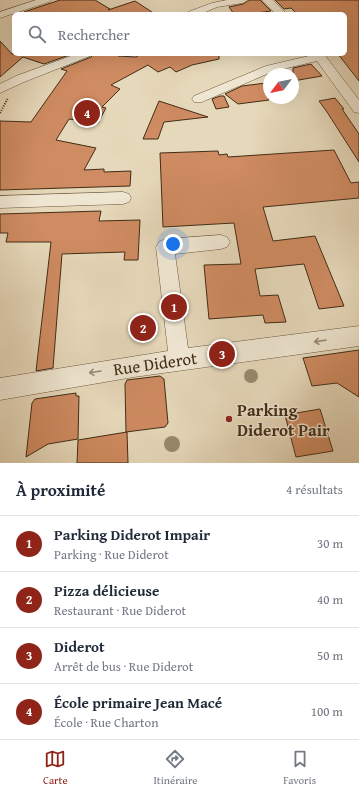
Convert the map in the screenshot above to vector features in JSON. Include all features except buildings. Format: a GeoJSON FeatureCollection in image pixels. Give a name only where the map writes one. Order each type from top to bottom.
{"type":"FeatureCollection","features":[{"type":"Feature","properties":{"kind":"street"},"geometry":{"type":"LineString","coordinates":[[17,9],[24,0]]}},
{"type":"Feature","properties":{"kind":"street"},"geometry":{"type":"LineString","coordinates":[[0,15],[46,0]]}},
{"type":"Feature","properties":{"kind":"street"},"geometry":{"type":"LineString","coordinates":[[197,12],[215,5],[244,0]]}},
{"type":"Feature","properties":{"kind":"street"},"geometry":{"type":"LineString","coordinates":[[267,0],[280,12]]}},
{"type":"Feature","properties":{"kind":"street"},"geometry":{"type":"LineString","coordinates":[[0,84],[20,79],[81,56]]}},
{"type":"Feature","properties":{"kind":"street"},"geometry":{"type":"LineString","coordinates":[[198,99],[270,68],[319,56],[359,109]]}},
{"type":"Feature","properties":{"kind":"street"},"geometry":{"type":"LineString","coordinates":[[0,202],[123,198]]}},
{"type":"Feature","properties":{"kind":"street"},"geometry":{"type":"LineString","coordinates":[[179,359],[165,247],[221,242]]}},
{"type":"Feature","properties":{"kind":"street","name":"Rue Diderot"},"geometry":{"type":"LineString","coordinates":[[0,389],[50,379],[179,359],[359,336]]}},
{"type":"Feature","properties":{"kind":"path"},"geometry":{"type":"LineString","coordinates":[[5,104],[10,104]]}},
{"type":"Feature","properties":{"kind":"place","name":"École primaire Jean Macé"},"geometry":{"type":"Point","coordinates":[87,113]}},
{"type":"Feature","properties":{"kind":"place","name":"Parking Diderot Impair"},"geometry":{"type":"Point","coordinates":[174,307]}},
{"type":"Feature","properties":{"kind":"place","name":"Pizza délicieuse"},"geometry":{"type":"Point","coordinates":[143,328]}},
{"type":"Feature","properties":{"kind":"place","name":"Diderot"},"geometry":{"type":"Point","coordinates":[222,354]}},
{"type":"Feature","properties":{"kind":"place","name":"Parking Diderot Pair"},"geometry":{"type":"Point","coordinates":[229,419]}}]}
